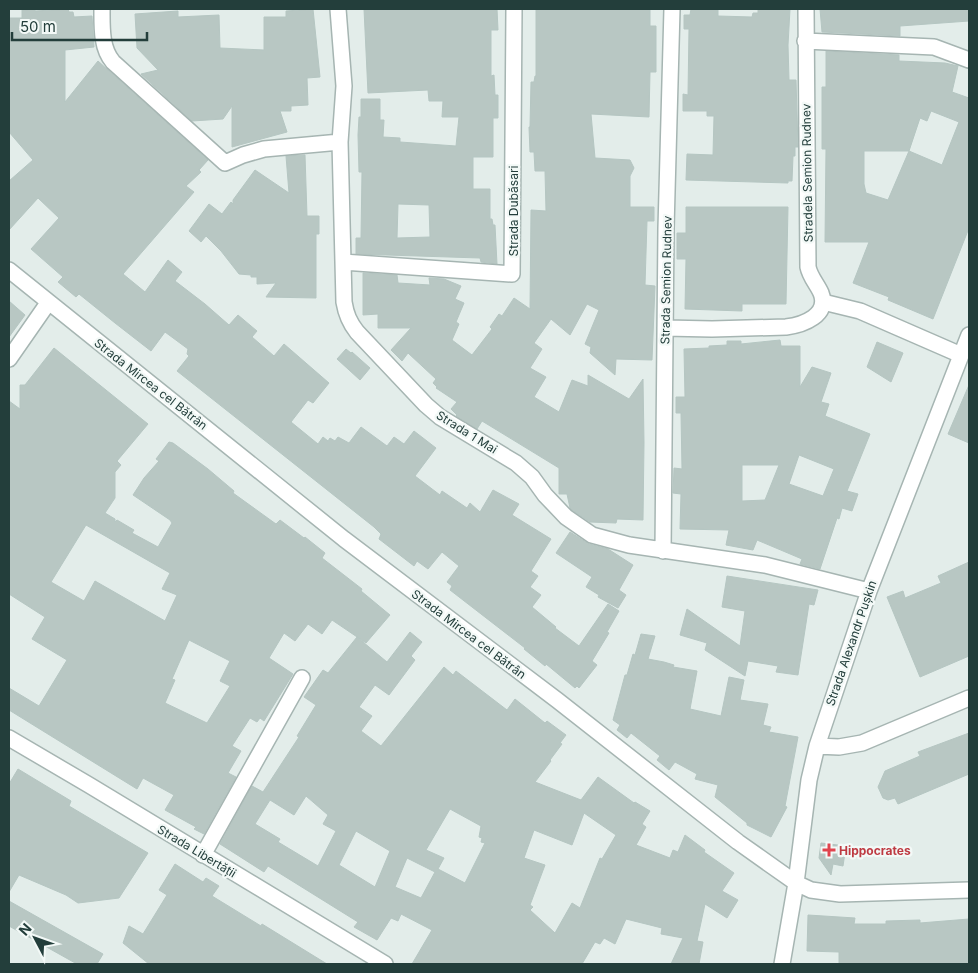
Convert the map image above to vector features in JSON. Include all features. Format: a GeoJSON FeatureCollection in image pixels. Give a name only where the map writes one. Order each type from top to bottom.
{"type":"FeatureCollection","features":[{"type":"Feature","properties":{"kind":"street"},"geometry":{"type":"LineString","coordinates":[[102,9],[102,28],[108,55],[225,163],[244,154],[264,149],[340,142]]}},
{"type":"Feature","properties":{"kind":"street","name":"Strada 1 Mai"},"geometry":{"type":"LineString","coordinates":[[338,9],[344,86],[340,142],[344,302],[350,322],[426,405],[452,425],[516,463],[532,477],[546,496],[566,517],[582,529],[602,539],[630,546],[765,565],[869,591]]}},
{"type":"Feature","properties":{"kind":"street","name":"Strada Dubăsari"},"geometry":{"type":"LineString","coordinates":[[343,262],[512,274],[514,9]]}},
{"type":"Feature","properties":{"kind":"street","name":"Strada Semion Rudnev"},"geometry":{"type":"LineString","coordinates":[[663,551],[672,9]]}},
{"type":"Feature","properties":{"kind":"street","name":"Stradela Semion Rudnev"},"geometry":{"type":"LineString","coordinates":[[806,9],[808,268],[821,293],[823,302]]}},
{"type":"Feature","properties":{"kind":"street"},"geometry":{"type":"LineString","coordinates":[[805,41],[934,47],[969,60]]}},
{"type":"Feature","properties":{"kind":"street","name":"Strada Mircea cel Bătrân"},"geometry":{"type":"LineString","coordinates":[[9,270],[344,539],[556,700],[738,842],[796,883],[811,890],[840,894],[969,890]]}},
{"type":"Feature","properties":{"kind":"street"},"geometry":{"type":"LineString","coordinates":[[666,328],[721,329],[798,325],[811,320],[819,312],[823,302],[860,311],[962,355]]}},
{"type":"Feature","properties":{"kind":"street"},"geometry":{"type":"LineString","coordinates":[[9,359],[48,303]]}},
{"type":"Feature","properties":{"kind":"street","name":"Strada Alexandr Pușkin"},"geometry":{"type":"LineString","coordinates":[[782,964],[796,883],[809,780],[817,746],[869,591],[969,336]]}},
{"type":"Feature","properties":{"kind":"street"},"geometry":{"type":"LineString","coordinates":[[203,855],[302,678]]}},
{"type":"Feature","properties":{"kind":"street"},"geometry":{"type":"LineString","coordinates":[[817,746],[840,746],[862,742],[969,698]]}},
{"type":"Feature","properties":{"kind":"street","name":"Strada Libertății"},"geometry":{"type":"LineString","coordinates":[[9,738],[385,964]]}},
{"type":"Feature","properties":{"kind":"building"},"geometry":{"type":"Polygon","coordinates":[[[35,9],[35,11],[68,9],[69,12],[73,12],[74,17],[92,16],[94,47],[65,50],[65,102],[98,61],[208,160],[199,170],[201,172],[186,186],[194,192],[123,274],[145,292],[168,260],[182,272],[175,281],[229,325],[238,315],[257,331],[252,337],[274,356],[284,344],[329,383],[313,403],[308,400],[291,422],[318,444],[323,437],[328,441],[330,438],[335,441],[338,437],[349,443],[361,427],[387,446],[394,437],[404,444],[414,431],[436,448],[415,476],[440,495],[442,491],[467,508],[470,503],[480,512],[493,490],[519,504],[512,515],[551,539],[531,571],[538,576],[530,587],[541,595],[532,607],[579,646],[608,604],[619,611],[607,632],[609,633],[592,661],[597,665],[579,688],[577,686],[575,688],[546,664],[545,666],[525,648],[450,590],[452,586],[447,582],[459,566],[442,552],[428,569],[417,561],[414,566],[379,539],[381,534],[374,527],[177,371],[189,356],[187,354],[188,349],[165,332],[151,351],[79,294],[76,297],[58,282],[63,277],[31,249],[59,218],[38,198],[9,230],[9,181],[33,160],[9,132],[9,18],[22,18],[22,10],[35,9]]]}},
{"type":"Feature","properties":{"kind":"building"},"geometry":{"type":"Polygon","coordinates":[[[313,9],[320,77],[307,78],[308,105],[291,106],[291,111],[280,111],[287,132],[232,147],[232,106],[223,119],[192,121],[141,74],[158,70],[137,48],[135,14],[178,11],[178,17],[219,15],[220,48],[264,50],[264,17],[286,17],[286,11],[313,9]]]}},
{"type":"Feature","properties":{"kind":"building"},"geometry":{"type":"Polygon","coordinates":[[[364,9],[497,9],[498,30],[491,30],[491,76],[494,75],[495,95],[498,95],[498,118],[493,118],[493,157],[473,157],[473,189],[490,189],[490,219],[492,219],[493,225],[495,225],[497,264],[481,262],[480,258],[356,254],[356,238],[361,238],[362,172],[359,172],[358,135],[361,99],[380,99],[380,120],[384,120],[383,137],[400,138],[400,142],[456,146],[459,117],[442,117],[443,101],[429,101],[428,90],[368,93],[364,9]],[[398,204],[397,238],[430,237],[429,205],[398,204]]]}},
{"type":"Feature","properties":{"kind":"building"},"geometry":{"type":"Polygon","coordinates":[[[536,9],[650,9],[650,26],[656,26],[656,72],[650,72],[649,117],[591,114],[595,158],[630,160],[634,168],[630,176],[630,207],[654,207],[654,221],[647,221],[645,285],[655,286],[652,360],[616,359],[615,375],[590,353],[591,347],[585,344],[599,310],[587,304],[570,335],[551,319],[534,343],[542,349],[530,368],[546,377],[534,397],[559,412],[572,380],[588,386],[588,375],[629,399],[643,379],[643,520],[617,519],[616,523],[590,522],[572,510],[567,494],[559,494],[559,468],[482,421],[477,429],[456,416],[451,409],[457,402],[436,388],[433,383],[436,379],[408,353],[402,361],[391,350],[411,328],[378,328],[378,314],[363,315],[363,273],[397,275],[398,283],[430,285],[429,278],[444,279],[461,286],[455,299],[464,303],[456,322],[459,324],[452,340],[472,355],[492,329],[490,327],[499,314],[502,316],[514,298],[530,309],[531,210],[546,211],[545,171],[535,171],[534,152],[530,152],[531,82],[534,82],[536,76],[536,9]]]}},
{"type":"Feature","properties":{"kind":"building"},"geometry":{"type":"Polygon","coordinates":[[[691,9],[718,9],[718,16],[752,17],[753,13],[758,13],[758,9],[790,9],[789,80],[796,80],[798,147],[795,147],[795,156],[793,156],[792,181],[788,181],[788,183],[686,180],[687,154],[713,155],[714,116],[707,116],[707,111],[683,111],[683,94],[688,95],[689,29],[684,29],[684,15],[690,15],[691,9]]]}},
{"type":"Feature","properties":{"kind":"building"},"geometry":{"type":"Polygon","coordinates":[[[820,9],[969,9],[969,21],[900,26],[900,36],[822,32],[820,9]]]}},
{"type":"Feature","properties":{"kind":"building"},"geometry":{"type":"Polygon","coordinates":[[[826,51],[899,55],[899,61],[945,63],[958,66],[952,92],[969,98],[969,228],[933,319],[888,300],[889,297],[853,283],[869,242],[825,242],[826,149],[822,149],[822,87],[826,87],[826,51]],[[931,111],[927,121],[920,118],[909,151],[942,165],[959,122],[931,111]],[[864,151],[864,184],[866,193],[888,200],[909,151],[864,151]]]}},
{"type":"Feature","properties":{"kind":"building"},"geometry":{"type":"Polygon","coordinates":[[[305,155],[307,216],[319,216],[319,234],[316,234],[316,298],[266,297],[276,283],[257,284],[257,277],[239,274],[206,236],[201,242],[189,231],[209,204],[222,214],[231,202],[233,204],[233,200],[255,170],[289,193],[286,156],[305,155]]]}},
{"type":"Feature","properties":{"kind":"building"},"geometry":{"type":"Polygon","coordinates":[[[686,207],[788,207],[786,304],[742,304],[742,311],[685,309],[686,259],[677,259],[677,233],[686,233],[686,207]]]}},
{"type":"Feature","properties":{"kind":"building"},"geometry":{"type":"Polygon","coordinates":[[[9,301],[25,315],[9,337],[9,301]]]}},
{"type":"Feature","properties":{"kind":"building"},"geometry":{"type":"Polygon","coordinates":[[[780,340],[781,346],[800,346],[800,387],[812,367],[831,373],[821,402],[829,404],[825,416],[870,434],[847,491],[858,494],[852,511],[842,508],[820,569],[800,564],[802,559],[757,540],[753,550],[726,545],[729,530],[680,529],[681,494],[673,493],[674,468],[682,469],[681,413],[676,413],[676,397],[685,397],[684,349],[727,345],[727,341],[741,341],[741,344],[780,340]],[[799,455],[789,484],[823,496],[834,469],[799,455]],[[742,465],[742,501],[765,500],[779,465],[742,465]]]}},
{"type":"Feature","properties":{"kind":"building"},"geometry":{"type":"Polygon","coordinates":[[[877,342],[903,353],[891,382],[867,367],[877,342]]]}},
{"type":"Feature","properties":{"kind":"building"},"geometry":{"type":"Polygon","coordinates":[[[54,348],[148,424],[117,461],[121,465],[115,472],[115,498],[105,513],[115,519],[115,522],[117,520],[134,530],[132,533],[158,547],[172,523],[133,495],[144,478],[159,461],[156,459],[169,442],[173,443],[208,469],[234,491],[233,493],[276,524],[280,520],[305,537],[325,553],[322,558],[362,589],[361,591],[390,615],[366,643],[332,620],[322,634],[308,624],[295,641],[284,633],[269,658],[293,674],[264,721],[260,718],[257,722],[250,718],[232,746],[241,751],[228,773],[236,777],[204,834],[194,829],[196,827],[165,810],[174,795],[143,778],[137,789],[9,710],[9,688],[39,706],[67,660],[32,639],[45,617],[9,594],[9,401],[20,409],[20,385],[25,385],[54,348]],[[86,525],[51,582],[84,601],[95,581],[165,621],[177,595],[162,589],[170,573],[86,525]],[[189,640],[172,679],[175,680],[165,703],[207,723],[230,686],[220,681],[230,661],[189,640]]]}},
{"type":"Feature","properties":{"kind":"building"},"geometry":{"type":"Polygon","coordinates":[[[346,349],[370,368],[360,380],[337,359],[346,349]]]}},
{"type":"Feature","properties":{"kind":"building"},"geometry":{"type":"Polygon","coordinates":[[[969,385],[969,443],[948,434],[969,385]]]}},
{"type":"Feature","properties":{"kind":"building"},"geometry":{"type":"Polygon","coordinates":[[[570,532],[589,544],[608,549],[633,565],[619,590],[626,595],[618,608],[598,597],[599,595],[586,587],[592,577],[556,553],[570,532]]]}},
{"type":"Feature","properties":{"kind":"building"},"geometry":{"type":"Polygon","coordinates":[[[969,562],[969,656],[920,677],[887,597],[903,591],[905,598],[941,583],[938,576],[969,562]]]}},
{"type":"Feature","properties":{"kind":"building"},"geometry":{"type":"Polygon","coordinates":[[[727,576],[818,590],[814,605],[809,604],[798,675],[776,672],[778,666],[748,661],[745,676],[705,650],[707,643],[680,635],[687,609],[740,646],[745,611],[722,607],[727,576]]]}},
{"type":"Feature","properties":{"kind":"building"},"geometry":{"type":"Polygon","coordinates":[[[410,632],[422,642],[411,656],[415,660],[389,695],[375,685],[359,707],[372,716],[361,731],[381,746],[444,667],[453,675],[456,671],[507,710],[515,699],[545,723],[547,721],[566,735],[551,761],[535,782],[581,800],[598,777],[634,803],[650,811],[642,824],[646,827],[636,845],[670,858],[673,850],[678,852],[685,835],[705,850],[704,852],[734,873],[722,891],[738,900],[727,918],[705,904],[697,941],[703,942],[699,964],[671,964],[683,938],[661,934],[662,928],[626,919],[615,944],[604,938],[600,944],[595,942],[582,964],[412,964],[432,930],[401,914],[398,921],[391,918],[377,940],[354,927],[358,922],[268,866],[264,872],[220,844],[252,786],[263,792],[299,737],[297,736],[316,705],[304,697],[323,670],[328,673],[357,637],[387,662],[410,632]],[[306,796],[294,815],[270,800],[255,824],[280,839],[278,842],[318,866],[336,831],[323,824],[328,815],[306,796]],[[450,809],[426,850],[444,858],[438,869],[465,883],[485,843],[481,842],[482,838],[479,837],[481,826],[450,809]],[[584,813],[572,845],[534,830],[524,858],[545,865],[530,905],[533,907],[530,910],[555,933],[572,903],[580,908],[600,858],[602,859],[616,835],[584,813]],[[356,831],[339,865],[375,887],[390,851],[356,831]],[[407,858],[395,887],[421,898],[435,872],[407,858]]]}},
{"type":"Feature","properties":{"kind":"building"},"geometry":{"type":"Polygon","coordinates":[[[641,634],[655,636],[648,659],[674,665],[673,667],[697,671],[690,709],[721,716],[729,677],[744,680],[740,700],[768,704],[763,725],[771,727],[769,732],[798,737],[785,806],[787,807],[771,837],[747,825],[747,823],[715,797],[718,785],[695,779],[697,774],[675,762],[669,770],[657,760],[660,756],[631,733],[627,738],[617,730],[620,725],[613,720],[625,675],[627,675],[633,654],[635,655],[641,634]]]}},
{"type":"Feature","properties":{"kind":"building"},"geometry":{"type":"Polygon","coordinates":[[[969,733],[969,774],[898,804],[895,798],[888,800],[883,798],[878,787],[885,771],[920,756],[918,752],[969,733]]]}},
{"type":"Feature","properties":{"kind":"building"},"geometry":{"type":"Polygon","coordinates":[[[18,769],[71,801],[69,806],[148,853],[119,898],[78,903],[66,895],[19,875],[9,892],[9,784],[18,769]]]}},
{"type":"Feature","properties":{"kind":"building"},"geometry":{"type":"Polygon","coordinates":[[[821,843],[846,846],[843,866],[833,864],[831,875],[819,858],[821,843]]]}},
{"type":"Feature","properties":{"kind":"building"},"geometry":{"type":"Polygon","coordinates":[[[175,864],[203,882],[206,878],[219,886],[212,896],[327,964],[149,964],[123,943],[129,926],[143,934],[167,895],[159,890],[175,864]]]}},
{"type":"Feature","properties":{"kind":"building"},"geometry":{"type":"Polygon","coordinates":[[[9,901],[103,954],[97,964],[77,964],[9,926],[9,901]]]}},
{"type":"Feature","properties":{"kind":"building"},"geometry":{"type":"Polygon","coordinates":[[[808,915],[855,918],[854,924],[886,924],[886,921],[920,920],[920,923],[969,919],[969,964],[839,964],[839,952],[807,951],[808,915]]]}},
{"type":"Feature","properties":{"kind":"place","name":"Hippocrates"},"geometry":{"type":"Point","coordinates":[829,850]}}]}
